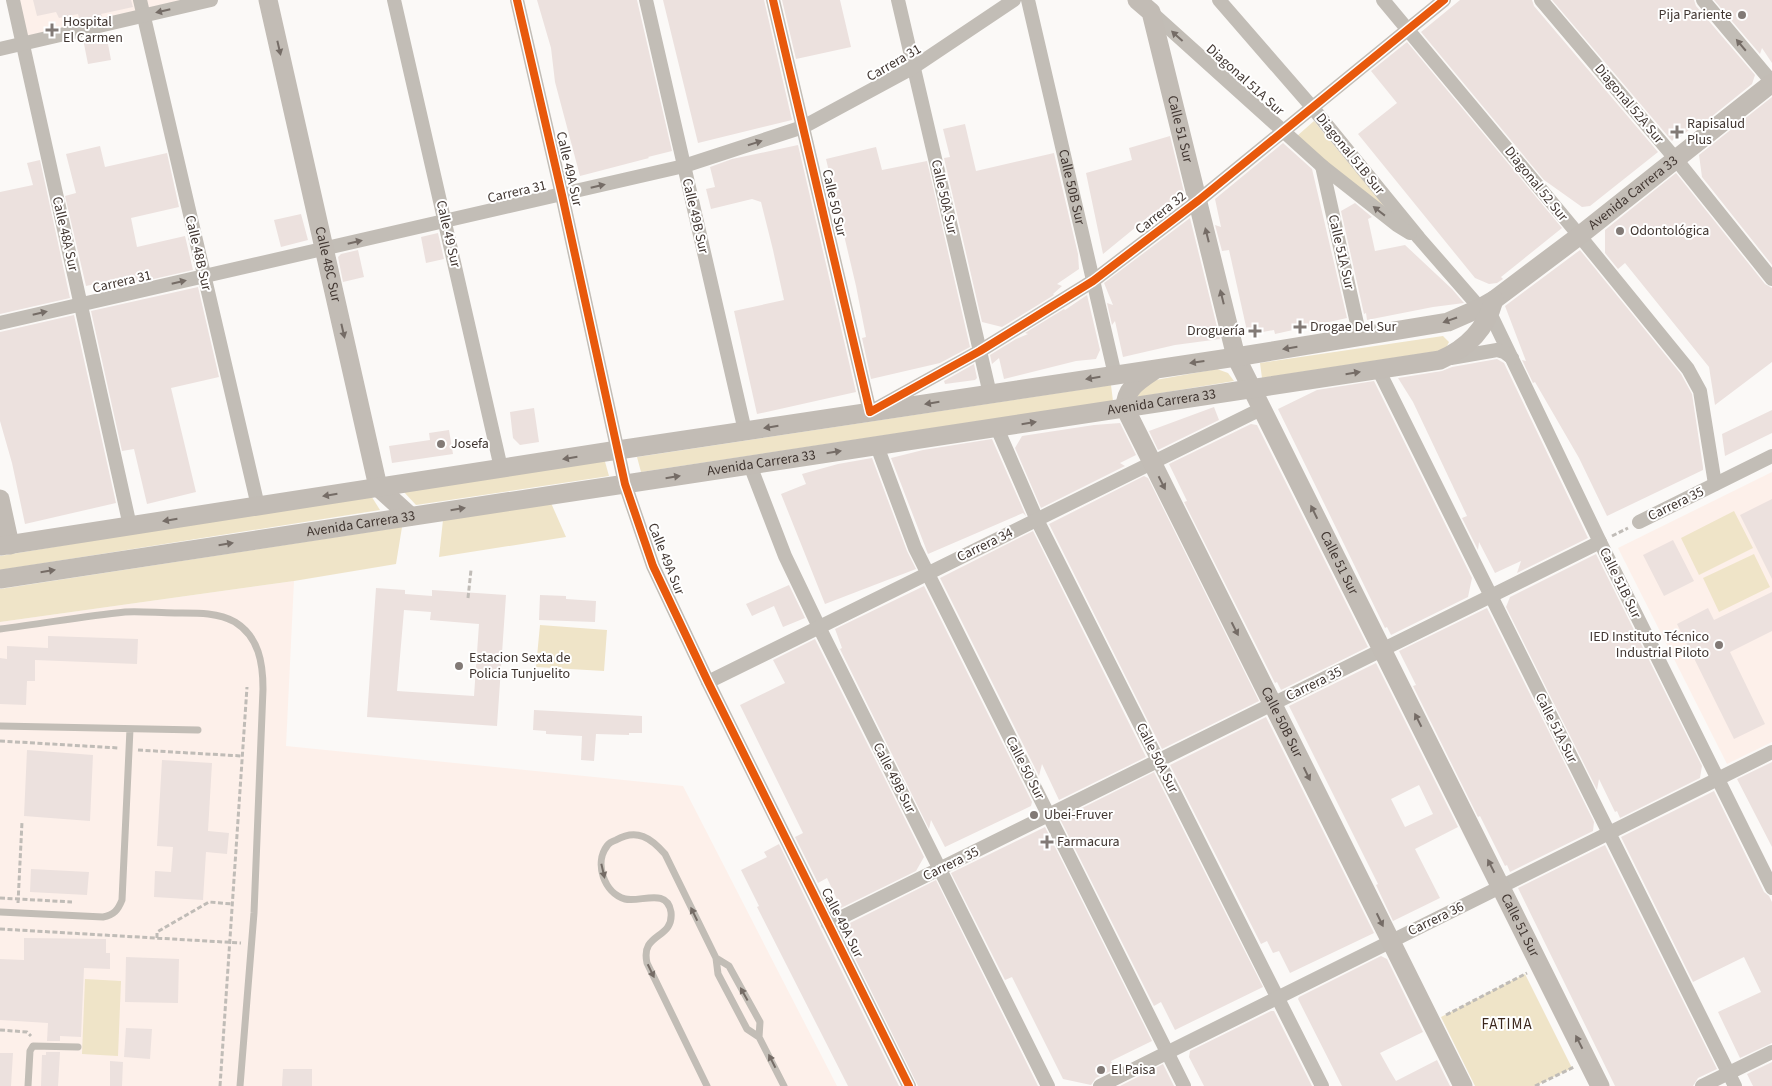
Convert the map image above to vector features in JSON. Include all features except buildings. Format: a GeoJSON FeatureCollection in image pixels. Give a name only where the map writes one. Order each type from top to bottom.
{"type":"FeatureCollection","features":[{"type":"Feature","properties":{"kind":"main road","name":"Calle 48C Sur"},"geometry":{"type":"LineString","coordinates":[[268,0],[378,488]]}},
{"type":"Feature","properties":{"kind":"main road","name":"Calle 51 Sur"},"geometry":{"type":"LineString","coordinates":[[1144,6],[1199,200],[1236,356],[1600,1086]]}},
{"type":"Feature","properties":{"kind":"main road","name":"Avenida Carrera 33"},"geometry":{"type":"LineString","coordinates":[[5,545],[1115,375],[1448,322],[1488,307],[1772,82]]}},
{"type":"Feature","properties":{"kind":"main road","name":"Avenida Carrera 33"},"geometry":{"type":"LineString","coordinates":[[0,579],[1440,360],[1451,355],[1470,341],[1478,332],[1488,307]]}},
{"type":"Feature","properties":{"kind":"main road"},"geometry":{"type":"LineString","coordinates":[[1125,408],[1126,399],[1133,385],[1158,368]]}},
{"type":"Feature","properties":{"kind":"main road","name":"Calle 50B Sur"},"geometry":{"type":"LineString","coordinates":[[1125,408],[1463,1086]]}},
{"type":"Feature","properties":{"kind":"main road"},"geometry":{"type":"LineString","coordinates":[[378,488],[410,516]]}},
{"type":"Feature","properties":{"kind":"main road"},"geometry":{"type":"LineString","coordinates":[[0,499],[5,545]]}},
{"type":"Feature","properties":{"kind":"street","name":"Calle 48A Sur"},"geometry":{"type":"LineString","coordinates":[[13,0],[130,526]]}},
{"type":"Feature","properties":{"kind":"street","name":"Calle 48B Sur"},"geometry":{"type":"LineString","coordinates":[[140,0],[258,506]]}},
{"type":"Feature","properties":{"kind":"street"},"geometry":{"type":"LineString","coordinates":[[0,49],[211,0]]}},
{"type":"Feature","properties":{"kind":"street","name":"Calle 49 Sur"},"geometry":{"type":"LineString","coordinates":[[394,0],[501,468]]}},
{"type":"Feature","properties":{"kind":"street","name":"Calle 49A Sur"},"geometry":{"type":"LineString","coordinates":[[517,0],[625,484],[653,566],[708,682],[909,1086]]}},
{"type":"Feature","properties":{"kind":"street","name":"Calle 49B Sur"},"geometry":{"type":"LineString","coordinates":[[646,0],[745,431]]}},
{"type":"Feature","properties":{"kind":"street","name":"Calle 50 Sur"},"geometry":{"type":"LineString","coordinates":[[773,0],[870,412]]}},
{"type":"Feature","properties":{"kind":"street","name":"Calle 50A Sur"},"geometry":{"type":"LineString","coordinates":[[898,0],[990,394]]}},
{"type":"Feature","properties":{"kind":"street","name":"Carrera 31"},"geometry":{"type":"LineString","coordinates":[[0,322],[684,166],[803,127],[914,67],[1014,0]]}},
{"type":"Feature","properties":{"kind":"street","name":"Calle 50B Sur"},"geometry":{"type":"LineString","coordinates":[[1028,0],[1115,375]]}},
{"type":"Feature","properties":{"kind":"street","name":"Diagonal 51B Sur"},"geometry":{"type":"LineString","coordinates":[[1219,0],[1312,107],[1419,238],[1488,307]]}},
{"type":"Feature","properties":{"kind":"street","name":"Diagonal 52 Sur"},"geometry":{"type":"LineString","coordinates":[[1383,0],[1579,236],[1696,381],[1704,408],[1715,484]]}},
{"type":"Feature","properties":{"kind":"street","name":"Carrera 32"},"geometry":{"type":"LineString","coordinates":[[870,412],[980,351],[1093,281],[1199,200],[1282,130],[1444,0]]}},
{"type":"Feature","properties":{"kind":"street","name":"Diagonal 52A Sur"},"geometry":{"type":"LineString","coordinates":[[1541,0],[1675,159],[1772,279]]}},
{"type":"Feature","properties":{"kind":"street"},"geometry":{"type":"LineString","coordinates":[[1703,0],[1772,82]]}},
{"type":"Feature","properties":{"kind":"street","name":"Diagonal 51A Sur"},"geometry":{"type":"LineString","coordinates":[[1144,6],[1322,166],[1397,225],[1419,238]]}},
{"type":"Feature","properties":{"kind":"street","name":"Calle 51A Sur"},"geometry":{"type":"LineString","coordinates":[[1322,166],[1360,337]]}},
{"type":"Feature","properties":{"kind":"street","name":"Calle 51B Sur"},"geometry":{"type":"LineString","coordinates":[[1488,307],[1600,542],[1772,888]]}},
{"type":"Feature","properties":{"kind":"street"},"geometry":{"type":"LineString","coordinates":[[1440,360],[1497,350],[1504,352],[1512,358]]}},
{"type":"Feature","properties":{"kind":"street","name":"Calle 51A Sur"},"geometry":{"type":"LineString","coordinates":[[1378,369],[1735,1086]]}},
{"type":"Feature","properties":{"kind":"street","name":"Carrera 34"},"geometry":{"type":"LineString","coordinates":[[708,682],[1262,408]]}},
{"type":"Feature","properties":{"kind":"street","name":"Calle 50A Sur"},"geometry":{"type":"LineString","coordinates":[[997,428],[1037,520],[1322,1086]]}},
{"type":"Feature","properties":{"kind":"street","name":"Calle 50 Sur"},"geometry":{"type":"LineString","coordinates":[[877,446],[915,548],[1184,1086]]}},
{"type":"Feature","properties":{"kind":"street","name":"Carrera 35"},"geometry":{"type":"LineString","coordinates":[[1639,522],[1772,456]]}},
{"type":"Feature","properties":{"kind":"street","name":"Calle 49B Sur"},"geometry":{"type":"LineString","coordinates":[[750,465],[785,556],[819,628],[1048,1086]]}},
{"type":"Feature","properties":{"kind":"street","name":"Carrera 35"},"geometry":{"type":"LineString","coordinates":[[828,924],[1600,542]]}},
{"type":"Feature","properties":{"kind":"street","name":"Carrera 36"},"geometry":{"type":"LineString","coordinates":[[1100,1086],[1772,752]]}},
{"type":"Feature","properties":{"kind":"street"},"geometry":{"type":"LineString","coordinates":[[1702,1086],[1772,1052]]}},
{"type":"Feature","properties":{"kind":"lane"},"geometry":{"type":"LineString","coordinates":[[0,629],[126,612],[202,613],[220,616],[235,622],[255,643],[260,655],[263,671],[252,943],[240,1086]]}},
{"type":"Feature","properties":{"kind":"lane"},"geometry":{"type":"LineString","coordinates":[[0,726],[198,730]]}},
{"type":"Feature","properties":{"kind":"lane"},"geometry":{"type":"LineString","coordinates":[[0,912],[104,917],[112,915],[119,908],[122,900],[130,729]]}},
{"type":"Feature","properties":{"kind":"lane"},"geometry":{"type":"LineString","coordinates":[[706,1086],[645,953],[648,944],[668,929],[670,910],[666,902],[657,897],[626,899],[611,891],[602,874],[600,857],[608,844],[624,835],[642,835],[655,843],[665,854],[716,958],[718,974],[747,1029],[759,1037],[784,1086]]}},
{"type":"Feature","properties":{"kind":"lane"},"geometry":{"type":"LineString","coordinates":[[716,958],[729,966],[760,1022],[759,1037]]}},
{"type":"Feature","properties":{"kind":"lane"},"geometry":{"type":"LineString","coordinates":[[28,1086],[31,1048],[36,1046],[78,1047]]}},
{"type":"Feature","properties":{"kind":"path"},"geometry":{"type":"LineString","coordinates":[[468,598],[471,570]]}},
{"type":"Feature","properties":{"kind":"path"},"geometry":{"type":"LineString","coordinates":[[220,1086],[247,688]]}},
{"type":"Feature","properties":{"kind":"path"},"geometry":{"type":"LineString","coordinates":[[18,913],[22,822]]}},
{"type":"Feature","properties":{"kind":"path"},"geometry":{"type":"LineString","coordinates":[[0,898],[72,902]]}},
{"type":"Feature","properties":{"kind":"path"},"geometry":{"type":"LineString","coordinates":[[157,938],[157,932],[209,902],[232,904]]}},
{"type":"Feature","properties":{"kind":"path"},"geometry":{"type":"LineString","coordinates":[[0,929],[252,943]]}},
{"type":"Feature","properties":{"kind":"path"},"geometry":{"type":"LineString","coordinates":[[1441,1017],[1534,969]]}},
{"type":"Feature","properties":{"kind":"path"},"geometry":{"type":"LineString","coordinates":[[0,1030],[27,1032],[31,1035],[36,1046]]}},
{"type":"Feature","properties":{"kind":"path"},"geometry":{"type":"LineString","coordinates":[[1535,1086],[1588,1060]]}},
{"type":"Feature","properties":{"kind":"shaded area","name":"Hospital El Carmen"},"geometry":{"type":"Polygon","coordinates":[[[13,0],[211,0],[23,45],[13,0]]]}},
{"type":"Feature","properties":{"kind":"shaded area"},"geometry":{"type":"Polygon","coordinates":[[[1314,121],[1400,225],[1297,136],[1314,121]]]}},
{"type":"Feature","properties":{"kind":"shaded area"},"geometry":{"type":"Polygon","coordinates":[[[1443,336],[1449,342],[1445,350],[1262,378],[1260,363],[1443,336]]]}},
{"type":"Feature","properties":{"kind":"shaded area"},"geometry":{"type":"Polygon","coordinates":[[[1217,369],[1228,373],[1234,381],[1137,397],[1150,381],[1217,369]]]}},
{"type":"Feature","properties":{"kind":"shaded area"},"geometry":{"type":"Polygon","coordinates":[[[1111,385],[1113,401],[641,472],[637,457],[1111,385]]]}},
{"type":"Feature","properties":{"kind":"shaded area"},"geometry":{"type":"Polygon","coordinates":[[[604,458],[609,476],[416,505],[403,491],[604,458]]]}},
{"type":"Feature","properties":{"kind":"shaded area","name":"IED Instituto Técnico Industrial Piloto"},"geometry":{"type":"Polygon","coordinates":[[[1772,472],[1772,742],[1727,764],[1618,548],[1772,472]]]}},
{"type":"Feature","properties":{"kind":"shaded area"},"geometry":{"type":"Polygon","coordinates":[[[370,494],[380,510],[0,570],[0,556],[370,494]]]}},
{"type":"Feature","properties":{"kind":"shaded area"},"geometry":{"type":"Polygon","coordinates":[[[551,503],[566,537],[439,557],[443,520],[551,503]]]}},
{"type":"Feature","properties":{"kind":"shaded area"},"geometry":{"type":"Polygon","coordinates":[[[1734,511],[1753,548],[1699,575],[1681,538],[1734,511]]]}},
{"type":"Feature","properties":{"kind":"shaded area"},"geometry":{"type":"Polygon","coordinates":[[[402,527],[396,564],[294,581],[0,622],[0,589],[402,527]]]}},
{"type":"Feature","properties":{"kind":"shaded area"},"geometry":{"type":"Polygon","coordinates":[[[1754,554],[1770,587],[1719,612],[1703,578],[1754,554]]]}},
{"type":"Feature","properties":{"kind":"shaded area"},"geometry":{"type":"Polygon","coordinates":[[[294,581],[286,746],[683,786],[837,1086],[0,1086],[0,622],[294,581]]]}},
{"type":"Feature","properties":{"kind":"shaded area"},"geometry":{"type":"Polygon","coordinates":[[[540,625],[607,630],[604,671],[536,667],[540,625]]]}},
{"type":"Feature","properties":{"kind":"shaded area"},"geometry":{"type":"Polygon","coordinates":[[[1525,974],[1572,1068],[1535,1086],[1475,1086],[1441,1017],[1525,974]]]}},
{"type":"Feature","properties":{"kind":"shaded area"},"geometry":{"type":"Polygon","coordinates":[[[85,979],[121,981],[118,1056],[82,1054],[85,979]]]}},
{"type":"Feature","properties":{"kind":"cycle path"},"geometry":{"type":"LineString","coordinates":[[517,0],[625,484],[653,566],[708,682],[909,1086]]}},
{"type":"Feature","properties":{"kind":"cycle path"},"geometry":{"type":"LineString","coordinates":[[773,0],[870,412],[980,351],[1093,281],[1199,200],[1444,0]]}},
{"type":"Feature","properties":{"kind":"place","name":"Pija Pariente"},"geometry":{"type":"Point","coordinates":[1742,15]}},
{"type":"Feature","properties":{"kind":"place","name":"Hospital El Carmen"},"geometry":{"type":"Point","coordinates":[52,30]}},
{"type":"Feature","properties":{"kind":"place","name":"Rapisalud Plus"},"geometry":{"type":"Point","coordinates":[1677,132]}},
{"type":"Feature","properties":{"kind":"place","name":"Odontológica"},"geometry":{"type":"Point","coordinates":[1620,231]}},
{"type":"Feature","properties":{"kind":"place","name":"Drogae Del Sur"},"geometry":{"type":"Point","coordinates":[1300,327]}},
{"type":"Feature","properties":{"kind":"place","name":"Droguería"},"geometry":{"type":"Point","coordinates":[1255,331]}},
{"type":"Feature","properties":{"kind":"place","name":"Josefa"},"geometry":{"type":"Point","coordinates":[441,444]}},
{"type":"Feature","properties":{"kind":"place","name":"IED Instituto Técnico Industrial Piloto"},"geometry":{"type":"Point","coordinates":[1719,645]}},
{"type":"Feature","properties":{"kind":"place","name":"Estacion Sexta de Policia Tunjuelito"},"geometry":{"type":"Point","coordinates":[459,666]}},
{"type":"Feature","properties":{"kind":"place","name":"Ubei-Fruver"},"geometry":{"type":"Point","coordinates":[1034,815]}},
{"type":"Feature","properties":{"kind":"place","name":"Farmacura"},"geometry":{"type":"Point","coordinates":[1047,842]}},
{"type":"Feature","properties":{"kind":"place","name":"El Paisa"},"geometry":{"type":"Point","coordinates":[1101,1070]}},
{"type":"Feature","properties":{"kind":"district","name":"FATIMA"},"geometry":{"type":"Point","coordinates":[1507,1024]}}]}
